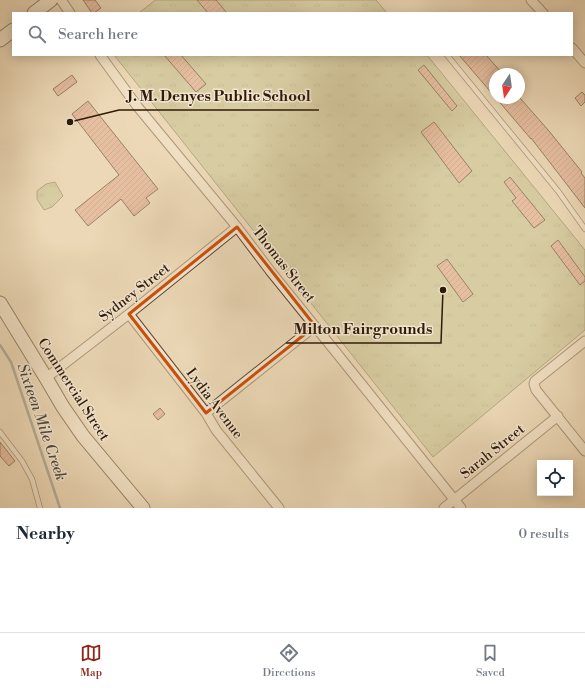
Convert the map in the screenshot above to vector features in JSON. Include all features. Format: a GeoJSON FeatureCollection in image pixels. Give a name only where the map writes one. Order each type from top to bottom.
{"type":"FeatureCollection","features":[{"type":"Feature","properties":{"kind":"street"},"geometry":{"type":"LineString","coordinates":[[35,12],[51,0]]}},
{"type":"Feature","properties":{"kind":"street"},"geometry":{"type":"LineString","coordinates":[[61,0],[69,12]]}},
{"type":"Feature","properties":{"kind":"street"},"geometry":{"type":"LineString","coordinates":[[532,0],[541,12]]}},
{"type":"Feature","properties":{"kind":"street"},"geometry":{"type":"LineString","coordinates":[[0,40],[12,31]]}},
{"type":"Feature","properties":{"kind":"street"},"geometry":{"type":"LineString","coordinates":[[573,49],[585,63]]}},
{"type":"Feature","properties":{"kind":"street","name":"Thomas Street"},"geometry":{"type":"LineString","coordinates":[[101,56],[137,106],[237,227],[271,272],[461,508]]}},
{"type":"Feature","properties":{"kind":"street","name":"Sydney Street"},"geometry":{"type":"LineString","coordinates":[[46,378],[129,314],[237,227]]}},
{"type":"Feature","properties":{"kind":"street","name":"Commercial Street"},"geometry":{"type":"LineString","coordinates":[[0,303],[63,407],[83,436],[143,508]]}},
{"type":"Feature","properties":{"kind":"street","name":"Lydia Avenue"},"geometry":{"type":"LineString","coordinates":[[129,314],[206,413],[216,430],[279,508]]}},
{"type":"Feature","properties":{"kind":"street"},"geometry":{"type":"LineString","coordinates":[[206,413],[315,326]]}},
{"type":"Feature","properties":{"kind":"street"},"geometry":{"type":"LineString","coordinates":[[585,341],[535,381],[534,384],[536,390],[585,451]]}},
{"type":"Feature","properties":{"kind":"street","name":"Sarah Street"},"geometry":{"type":"LineString","coordinates":[[444,508],[558,416]]}},
{"type":"Feature","properties":{"kind":"lane"},"geometry":{"type":"LineString","coordinates":[[448,56],[558,191],[585,230]]}},
{"type":"Feature","properties":{"kind":"lane"},"geometry":{"type":"LineString","coordinates":[[0,432],[22,461],[32,479],[40,508]]}},
{"type":"Feature","properties":{"kind":"highlighted area"},"geometry":{"type":"Polygon","coordinates":[[[237,227],[315,326],[206,413],[129,314],[237,227]]]}},
{"type":"Feature","properties":{"kind":"green space"},"geometry":{"type":"Polygon","coordinates":[[[155,0],[376,0],[386,12],[140,12],[155,0]]]}},
{"type":"Feature","properties":{"kind":"green space"},"geometry":{"type":"Polygon","coordinates":[[[115,56],[428,56],[585,250],[585,330],[433,457],[115,56]]]}},
{"type":"Feature","properties":{"kind":"green space"},"geometry":{"type":"Polygon","coordinates":[[[55,182],[63,196],[52,207],[44,210],[37,199],[37,191],[46,184],[55,182]]]}},
{"type":"Feature","properties":{"kind":"building"},"geometry":{"type":"Polygon","coordinates":[[[83,0],[95,0],[101,8],[95,12],[91,12],[83,0]]]}},
{"type":"Feature","properties":{"kind":"building"},"geometry":{"type":"Polygon","coordinates":[[[197,0],[216,0],[226,12],[207,12],[197,0]]]}},
{"type":"Feature","properties":{"kind":"building"},"geometry":{"type":"Polygon","coordinates":[[[165,56],[182,56],[206,84],[196,92],[165,56]]]}},
{"type":"Feature","properties":{"kind":"building"},"geometry":{"type":"Polygon","coordinates":[[[460,56],[487,56],[498,68],[489,68],[489,90],[460,56]]]}},
{"type":"Feature","properties":{"kind":"building"},"geometry":{"type":"Polygon","coordinates":[[[424,65],[457,106],[452,111],[418,70],[424,65]]]}},
{"type":"Feature","properties":{"kind":"building"},"geometry":{"type":"Polygon","coordinates":[[[72,75],[77,82],[58,96],[53,89],[72,75]]]}},
{"type":"Feature","properties":{"kind":"building"},"geometry":{"type":"Polygon","coordinates":[[[582,92],[585,95],[585,102],[581,106],[575,98],[582,92]]]}},
{"type":"Feature","properties":{"kind":"building"},"geometry":{"type":"Polygon","coordinates":[[[88,101],[158,189],[146,198],[150,203],[134,216],[121,199],[88,226],[75,210],[119,175],[72,114],[88,101]]]}},
{"type":"Feature","properties":{"kind":"building"},"geometry":{"type":"Polygon","coordinates":[[[501,104],[525,104],[549,131],[582,172],[581,173],[585,178],[585,208],[531,138],[501,104]]]}},
{"type":"Feature","properties":{"kind":"building"},"geometry":{"type":"Polygon","coordinates":[[[434,122],[472,171],[459,183],[421,132],[434,122]]]}},
{"type":"Feature","properties":{"kind":"building"},"geometry":{"type":"Polygon","coordinates":[[[510,177],[545,220],[534,228],[512,201],[516,198],[504,182],[510,177]]]}},
{"type":"Feature","properties":{"kind":"building"},"geometry":{"type":"Polygon","coordinates":[[[558,240],[585,277],[585,281],[580,285],[551,246],[558,240]]]}},
{"type":"Feature","properties":{"kind":"building"},"geometry":{"type":"Polygon","coordinates":[[[447,259],[473,294],[463,302],[437,266],[447,259]]]}},
{"type":"Feature","properties":{"kind":"building"},"geometry":{"type":"Polygon","coordinates":[[[160,408],[165,414],[158,420],[153,414],[160,408]]]}},
{"type":"Feature","properties":{"kind":"building"},"geometry":{"type":"Polygon","coordinates":[[[0,442],[15,461],[9,466],[0,456],[0,442]]]}},
{"type":"Feature","properties":{"kind":"waterway","name":"Sixteen Mile Creek"},"geometry":{"type":"LineString","coordinates":[[0,345],[11,362],[60,508]]}},
{"type":"Feature","properties":{"kind":"place","name":"J. M. Denyes Public School"},"geometry":{"type":"Point","coordinates":[70,122]}},
{"type":"Feature","properties":{"kind":"place","name":"Milton Fairgrounds"},"geometry":{"type":"Point","coordinates":[443,290]}}]}
